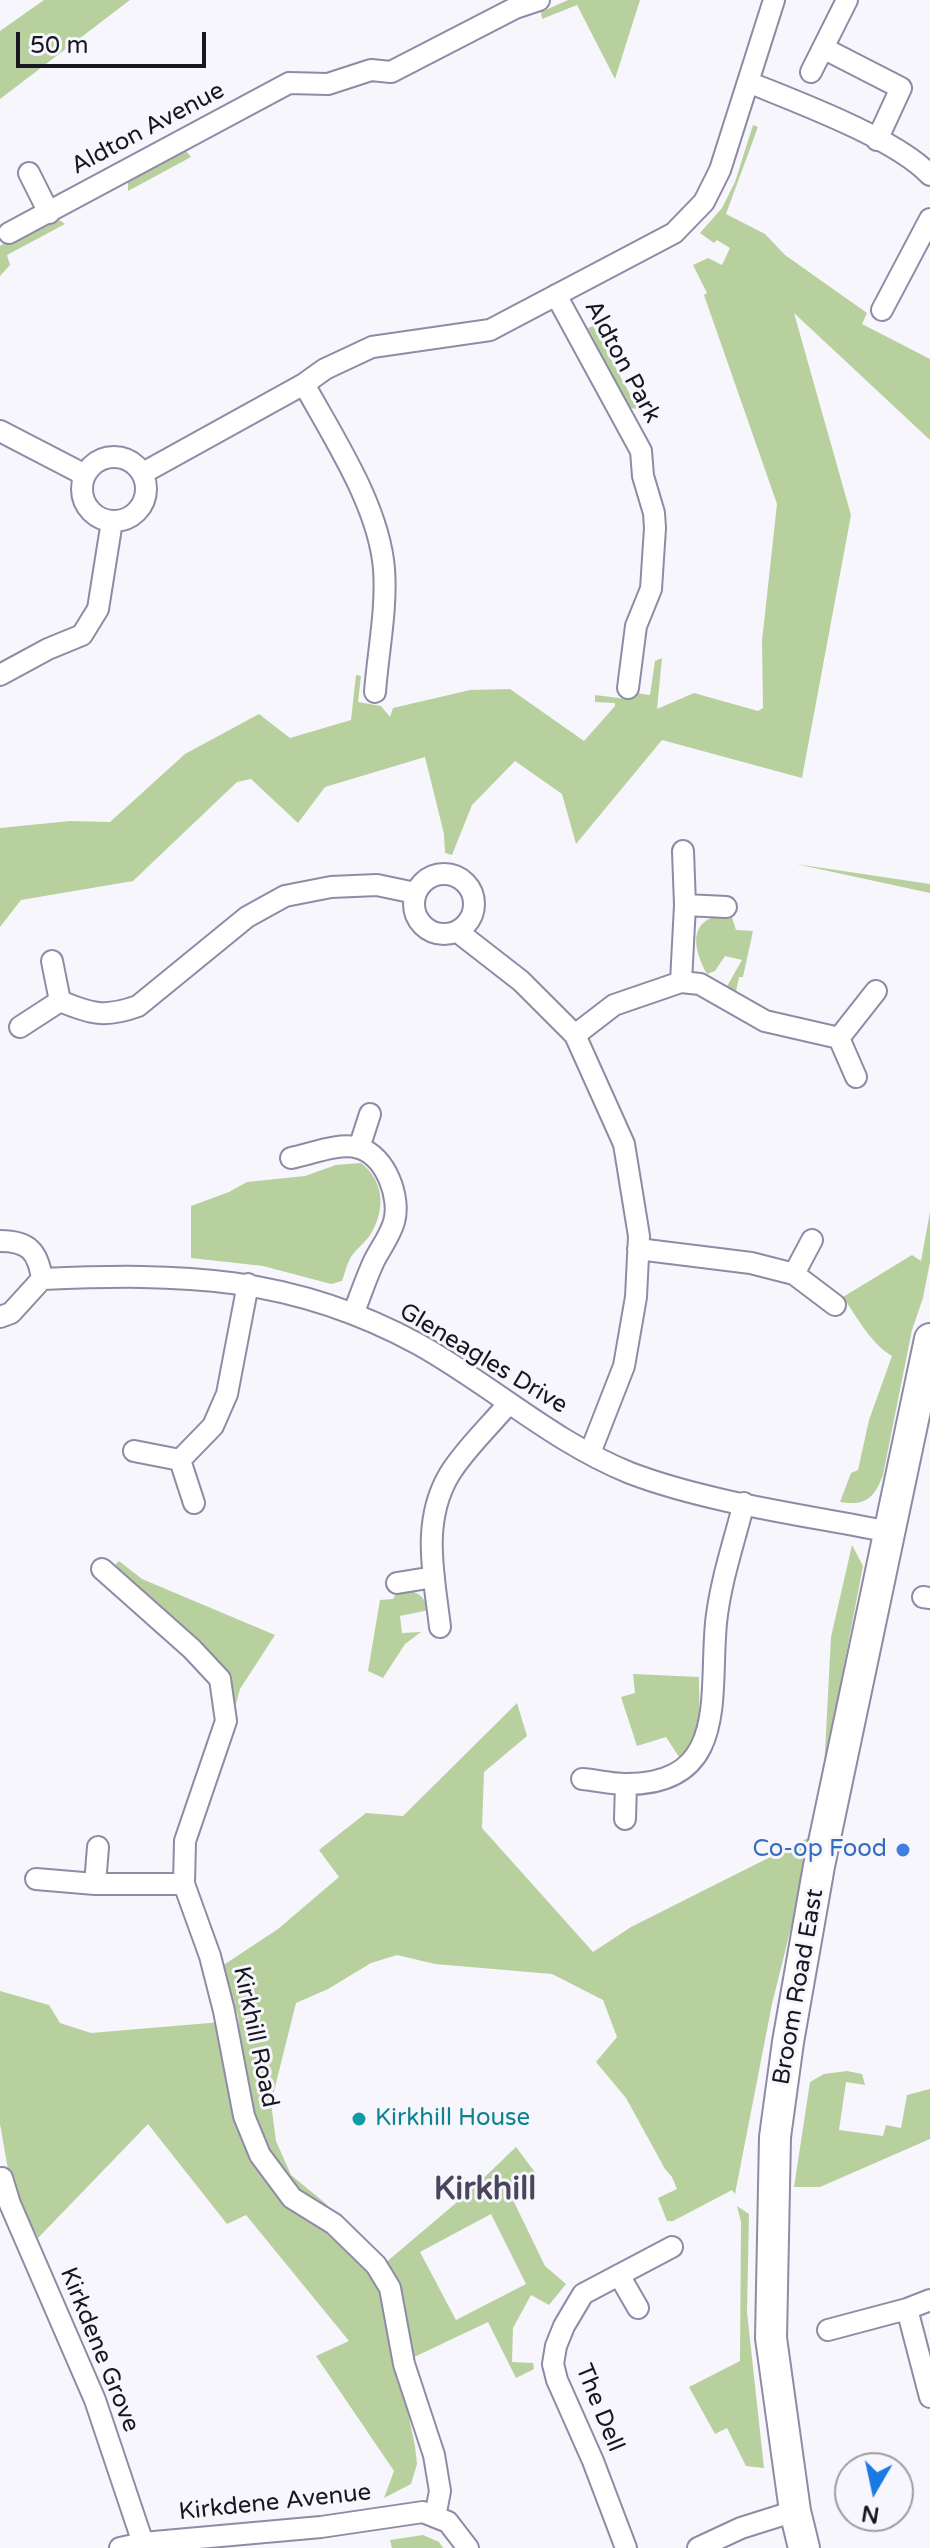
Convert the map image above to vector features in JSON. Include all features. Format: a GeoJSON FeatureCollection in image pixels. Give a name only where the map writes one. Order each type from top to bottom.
{"type":"FeatureCollection","features":[{"type":"Feature","properties":{"kind":"street","name":"Aldton Avenue"},"geometry":{"type":"LineString","coordinates":[[9,233],[289,83],[328,84],[371,70],[391,72],[515,8],[539,0]]}},
{"type":"Feature","properties":{"kind":"street","name":"Aldton Park"},"geometry":{"type":"LineString","coordinates":[[143,473],[304,384],[325,369],[372,347],[490,330],[674,233],[704,202],[720,170],[774,0]]}},
{"type":"Feature","properties":{"kind":"street"},"geometry":{"type":"LineString","coordinates":[[811,72],[847,0]]}},
{"type":"Feature","properties":{"kind":"street"},"geometry":{"type":"LineString","coordinates":[[823,48],[901,88],[877,140]]}},
{"type":"Feature","properties":{"kind":"street"},"geometry":{"type":"LineString","coordinates":[[748,82],[808,106],[877,140],[919,163],[930,175]]}},
{"type":"Feature","properties":{"kind":"street"},"geometry":{"type":"LineString","coordinates":[[29,173],[49,213]]}},
{"type":"Feature","properties":{"kind":"street"},"geometry":{"type":"LineString","coordinates":[[882,310],[930,219]]}},
{"type":"Feature","properties":{"kind":"street","name":"Aldton Park"},"geometry":{"type":"LineString","coordinates":[[556,295],[641,451],[643,476],[654,513],[651,589],[636,626],[628,688]]}},
{"type":"Feature","properties":{"kind":"street"},"geometry":{"type":"LineString","coordinates":[[304,384],[367,501],[384,565],[375,692]]}},
{"type":"Feature","properties":{"kind":"street"},"geometry":{"type":"LineString","coordinates":[[0,431],[85,475]]}},
{"type":"Feature","properties":{"kind":"street"},"geometry":{"type":"LineString","coordinates":[[116,456],[136,465],[146,483],[144,502],[131,516],[112,521],[101,518],[85,502],[82,491],[85,475],[95,463],[116,456]]}},
{"type":"Feature","properties":{"kind":"street"},"geometry":{"type":"LineString","coordinates":[[0,675],[82,635],[98,609],[112,521]]}},
{"type":"Feature","properties":{"kind":"street"},"geometry":{"type":"LineString","coordinates":[[681,982],[685,905],[683,851]]}},
{"type":"Feature","properties":{"kind":"street"},"geometry":{"type":"LineString","coordinates":[[435,875],[454,875],[470,888],[475,907],[466,926],[458,932],[437,934],[427,930],[415,913],[415,893],[420,885],[435,875]]}},
{"type":"Feature","properties":{"kind":"street"},"geometry":{"type":"LineString","coordinates":[[60,1001],[96,1015],[117,1014],[138,1006],[247,917],[285,896],[331,887],[377,885],[415,893]]}},
{"type":"Feature","properties":{"kind":"street"},"geometry":{"type":"LineString","coordinates":[[685,905],[726,907]]}},
{"type":"Feature","properties":{"kind":"street"},"geometry":{"type":"LineString","coordinates":[[458,932],[521,981],[575,1035],[624,1144],[639,1236],[636,1297],[624,1366],[590,1453]]}},
{"type":"Feature","properties":{"kind":"street"},"geometry":{"type":"LineString","coordinates":[[52,961],[60,1001]]}},
{"type":"Feature","properties":{"kind":"street"},"geometry":{"type":"LineString","coordinates":[[575,1035],[614,1005],[681,982],[700,984],[765,1021],[839,1038]]}},
{"type":"Feature","properties":{"kind":"street"},"geometry":{"type":"LineString","coordinates":[[839,1038],[876,991]]}},
{"type":"Feature","properties":{"kind":"street"},"geometry":{"type":"LineString","coordinates":[[20,1027],[60,1001]]}},
{"type":"Feature","properties":{"kind":"street"},"geometry":{"type":"LineString","coordinates":[[839,1038],[856,1077]]}},
{"type":"Feature","properties":{"kind":"street"},"geometry":{"type":"LineString","coordinates":[[359,1148],[370,1114]]}},
{"type":"Feature","properties":{"kind":"street"},"geometry":{"type":"LineString","coordinates":[[291,1158],[337,1148],[359,1148],[377,1159],[390,1180],[395,1200],[394,1222],[372,1265],[353,1314]]}},
{"type":"Feature","properties":{"kind":"street"},"geometry":{"type":"LineString","coordinates":[[794,1274],[812,1240]]}},
{"type":"Feature","properties":{"kind":"street"},"geometry":{"type":"LineString","coordinates":[[0,1241],[16,1241],[29,1248],[40,1264],[42,1279],[11,1313],[0,1317]]}},
{"type":"Feature","properties":{"kind":"street"},"geometry":{"type":"LineString","coordinates":[[638,1249],[751,1263],[794,1274],[835,1305]]}},
{"type":"Feature","properties":{"kind":"street","name":"Gleneagles Drive"},"geometry":{"type":"LineString","coordinates":[[42,1279],[188,1277],[248,1284],[306,1298],[353,1314],[418,1345],[508,1404],[628,1472],[744,1503],[890,1532]]}},
{"type":"Feature","properties":{"kind":"street"},"geometry":{"type":"LineString","coordinates":[[180,1460],[213,1426],[227,1394],[248,1284]]}},
{"type":"Feature","properties":{"kind":"street","name":"Broom Road East"},"geometry":{"type":"LineString","coordinates":[[804,2548],[795,2511],[771,2338],[775,2137],[817,1877],[930,1339]]}},
{"type":"Feature","properties":{"kind":"street"},"geometry":{"type":"LineString","coordinates":[[440,1627],[431,1526],[438,1500],[450,1474],[508,1404]]}},
{"type":"Feature","properties":{"kind":"street"},"geometry":{"type":"LineString","coordinates":[[134,1451],[180,1460]]}},
{"type":"Feature","properties":{"kind":"street"},"geometry":{"type":"LineString","coordinates":[[180,1460],[194,1503]]}},
{"type":"Feature","properties":{"kind":"street"},"geometry":{"type":"LineString","coordinates":[[582,1779],[626,1784],[662,1778],[687,1768],[705,1744],[711,1718],[716,1619],[744,1503]]}},
{"type":"Feature","properties":{"kind":"street","name":"Kirkhill Road"},"geometry":{"type":"LineString","coordinates":[[102,1569],[192,1649],[220,1679],[226,1721],[185,1841],[184,1884],[210,1956],[244,2116],[260,2155],[292,2198],[334,2224],[376,2265],[390,2288],[404,2364],[434,2455],[440,2491],[435,2517]]}},
{"type":"Feature","properties":{"kind":"street"},"geometry":{"type":"LineString","coordinates":[[397,1583],[434,1577]]}},
{"type":"Feature","properties":{"kind":"street"},"geometry":{"type":"LineString","coordinates":[[625,1819],[626,1784]]}},
{"type":"Feature","properties":{"kind":"street"},"geometry":{"type":"LineString","coordinates":[[95,1884],[98,1847]]}},
{"type":"Feature","properties":{"kind":"street"},"geometry":{"type":"LineString","coordinates":[[36,1879],[95,1884],[184,1884]]}},
{"type":"Feature","properties":{"kind":"street","name":"Kirkdene Grove"},"geometry":{"type":"LineString","coordinates":[[2,2178],[5,2207],[95,2400],[143,2543]]}},
{"type":"Feature","properties":{"kind":"street","name":"The Dell"},"geometry":{"type":"LineString","coordinates":[[626,2548],[553,2364],[564,2326],[583,2294],[672,2247]]}},
{"type":"Feature","properties":{"kind":"street"},"geometry":{"type":"LineString","coordinates":[[619,2275],[638,2308]]}},
{"type":"Feature","properties":{"kind":"street"},"geometry":{"type":"LineString","coordinates":[[828,2330],[930,2300]]}},
{"type":"Feature","properties":{"kind":"street"},"geometry":{"type":"LineString","coordinates":[[907,2309],[930,2397]]}},
{"type":"Feature","properties":{"kind":"street"},"geometry":{"type":"LineString","coordinates":[[698,2548],[741,2528],[795,2511]]}},
{"type":"Feature","properties":{"kind":"street","name":"Kirkdene Avenue"},"geometry":{"type":"LineString","coordinates":[[120,2548],[143,2543],[321,2527],[423,2512],[435,2517]]}},
{"type":"Feature","properties":{"kind":"street"},"geometry":{"type":"LineString","coordinates":[[435,2517],[448,2522],[468,2548]]}},
{"type":"Feature","properties":{"kind":"green space"},"geometry":{"type":"Polygon","coordinates":[[[44,0],[130,0],[0,99],[0,31],[44,0]]]}},
{"type":"Feature","properties":{"kind":"green space"},"geometry":{"type":"Polygon","coordinates":[[[568,0],[640,0],[615,79],[577,5],[542,19],[541,12],[568,0]]]}},
{"type":"Feature","properties":{"kind":"green space"},"geometry":{"type":"Polygon","coordinates":[[[753,125],[758,127],[726,214],[765,234],[785,255],[867,313],[862,324],[930,359],[930,440],[794,313],[851,515],[802,778],[662,740],[576,844],[562,794],[515,761],[472,805],[452,855],[445,853],[444,834],[425,757],[325,787],[298,823],[251,779],[237,782],[133,881],[21,900],[0,927],[0,828],[70,821],[110,822],[185,754],[259,714],[290,738],[351,720],[356,675],[361,676],[358,702],[381,706],[390,717],[393,708],[470,690],[510,689],[584,741],[615,706],[615,703],[595,702],[595,695],[627,699],[629,692],[650,695],[655,661],[662,658],[657,709],[694,693],[758,711],[763,708],[762,641],[777,504],[704,295],[707,293],[693,265],[708,258],[722,265],[730,248],[717,240],[714,243],[700,233],[722,208],[735,182],[753,125]]]}},
{"type":"Feature","properties":{"kind":"green space"},"geometry":{"type":"Polygon","coordinates":[[[186,151],[191,157],[128,191],[128,182],[186,151]]]}},
{"type":"Feature","properties":{"kind":"green space"},"geometry":{"type":"Polygon","coordinates":[[[58,219],[65,224],[7,255],[10,265],[0,276],[0,246],[7,241],[9,245],[58,219]]]}},
{"type":"Feature","properties":{"kind":"green space"},"geometry":{"type":"Polygon","coordinates":[[[593,326],[638,409],[629,408],[588,328],[593,326]]]}},
{"type":"Feature","properties":{"kind":"green space"},"geometry":{"type":"Polygon","coordinates":[[[796,864],[930,884],[930,893],[796,864]]]}},
{"type":"Feature","properties":{"kind":"green space"},"geometry":{"type":"Polygon","coordinates":[[[731,914],[736,930],[753,931],[743,977],[739,977],[735,996],[726,988],[742,960],[725,956],[715,971],[707,974],[696,942],[697,933],[708,920],[731,914]]]}},
{"type":"Feature","properties":{"kind":"green space"},"geometry":{"type":"Polygon","coordinates":[[[361,1163],[378,1186],[379,1213],[370,1235],[350,1259],[342,1281],[331,1284],[263,1266],[191,1258],[191,1206],[247,1182],[305,1176],[336,1165],[361,1163]]]}},
{"type":"Feature","properties":{"kind":"green space"},"geometry":{"type":"Polygon","coordinates":[[[930,1212],[930,1262],[923,1298],[912,1330],[883,1475],[868,1499],[856,1503],[840,1502],[851,1473],[858,1470],[869,1420],[892,1356],[871,1337],[843,1297],[912,1255],[921,1261],[930,1212]]]}},
{"type":"Feature","properties":{"kind":"green space"},"geometry":{"type":"Polygon","coordinates":[[[852,1545],[863,1566],[824,1771],[831,1637],[852,1545]]]}},
{"type":"Feature","properties":{"kind":"green space"},"geometry":{"type":"Polygon","coordinates":[[[119,1561],[142,1579],[275,1635],[240,1689],[232,1718],[227,1677],[110,1570],[119,1561]]]}},
{"type":"Feature","properties":{"kind":"green space"},"geometry":{"type":"Polygon","coordinates":[[[398,1590],[418,1594],[429,1610],[400,1616],[402,1633],[421,1632],[405,1644],[383,1678],[368,1671],[380,1600],[393,1599],[398,1590]]]}},
{"type":"Feature","properties":{"kind":"green space"},"geometry":{"type":"Polygon","coordinates":[[[633,1674],[699,1677],[696,1731],[681,1760],[666,1737],[637,1746],[621,1697],[635,1693],[633,1674]]]}},
{"type":"Feature","properties":{"kind":"green space"},"geometry":{"type":"Polygon","coordinates":[[[517,1703],[527,1736],[484,1772],[482,1828],[593,1952],[631,1927],[814,1835],[772,2004],[735,2194],[732,2190],[673,2221],[667,2221],[658,2198],[677,2189],[672,2177],[626,2098],[596,2062],[617,2037],[603,2000],[552,1974],[435,1964],[397,1955],[371,1963],[328,1989],[296,2003],[271,2103],[276,2141],[291,2175],[325,2203],[384,2264],[469,2192],[516,2147],[537,2175],[513,2200],[545,2266],[566,2284],[549,2305],[531,2295],[513,2328],[512,2362],[533,2363],[534,2369],[516,2378],[488,2322],[408,2360],[392,2289],[291,2184],[259,2135],[246,2097],[238,2016],[222,1966],[278,1929],[339,1877],[319,1850],[366,1813],[403,1816],[517,1703]],[[491,2214],[420,2252],[456,2320],[526,2284],[491,2214]]]}},
{"type":"Feature","properties":{"kind":"green space"},"geometry":{"type":"Polygon","coordinates":[[[0,1991],[49,2005],[60,2023],[91,2033],[221,2022],[231,2103],[254,2160],[271,2188],[297,2212],[336,2238],[377,2278],[415,2446],[417,2464],[411,2484],[384,2498],[394,2471],[316,2356],[349,2341],[246,2215],[227,2224],[148,2124],[38,2238],[10,2181],[0,2124],[0,1991]]]}},
{"type":"Feature","properties":{"kind":"green space"},"geometry":{"type":"Polygon","coordinates":[[[847,2071],[862,2074],[865,2085],[846,2082],[839,2130],[883,2136],[886,2125],[901,2128],[907,2095],[930,2089],[930,2139],[820,2187],[794,2187],[810,2082],[824,2074],[847,2071]]]}},
{"type":"Feature","properties":{"kind":"green space"},"geometry":{"type":"Polygon","coordinates":[[[737,2206],[749,2214],[747,2312],[764,2468],[746,2466],[727,2428],[715,2434],[689,2387],[740,2361],[741,2222],[737,2206]]]}},
{"type":"Feature","properties":{"kind":"green space"},"geometry":{"type":"Polygon","coordinates":[[[423,2535],[439,2542],[443,2548],[392,2548],[390,2540],[423,2535]]]}},
{"type":"Feature","properties":{"kind":"place","name":"Co-op Food"},"geometry":{"type":"Point","coordinates":[903,1850]}},
{"type":"Feature","properties":{"kind":"place","name":"Kirkhill House"},"geometry":{"type":"Point","coordinates":[359,2119]}},
{"type":"Feature","properties":{"kind":"district","name":"Kirkhill"},"geometry":{"type":"Point","coordinates":[485,2191]}}]}
